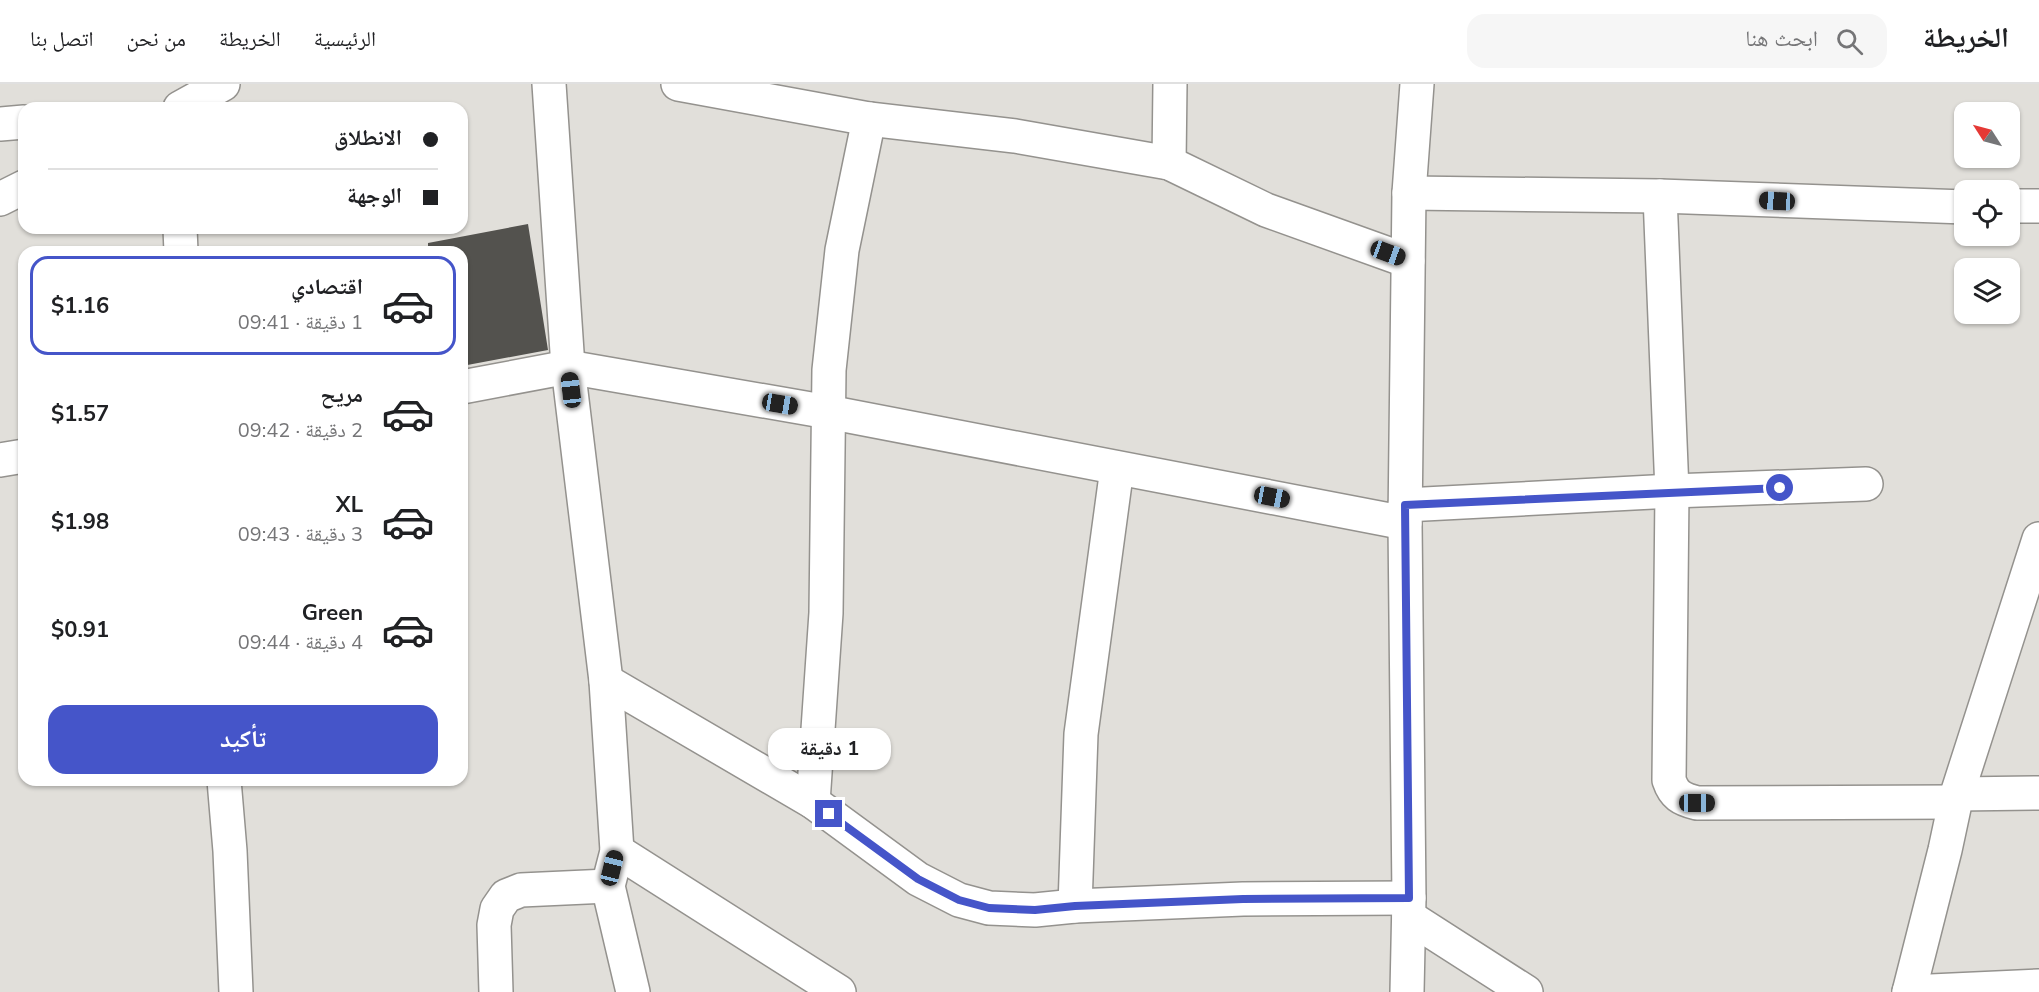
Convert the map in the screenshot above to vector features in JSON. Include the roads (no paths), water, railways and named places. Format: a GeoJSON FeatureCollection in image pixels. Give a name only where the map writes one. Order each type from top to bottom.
{"type":"FeatureCollection","features":[{"type":"Feature","properties":{"kind":"street"},"geometry":{"type":"LineString","coordinates":[[191,102],[224,84]]}},
{"type":"Feature","properties":{"kind":"street"},"geometry":{"type":"LineString","coordinates":[[549,84],[568,367],[606,681],[617,851],[608,886],[633,992]]}},
{"type":"Feature","properties":{"kind":"street"},"geometry":{"type":"LineString","coordinates":[[678,84],[869,119],[1015,136],[1168,163],[1266,210],[1408,261]]}},
{"type":"Feature","properties":{"kind":"street"},"geometry":{"type":"LineString","coordinates":[[1168,163],[1170,84]]}},
{"type":"Feature","properties":{"kind":"street"},"geometry":{"type":"LineString","coordinates":[[1407,992],[1409,908],[1405,514],[1408,261],[1409,193],[1418,84]]}},
{"type":"Feature","properties":{"kind":"street"},"geometry":{"type":"LineString","coordinates":[[813,802],[826,613],[829,370],[842,250],[869,119]]}},
{"type":"Feature","properties":{"kind":"street"},"geometry":{"type":"LineString","coordinates":[[0,124],[18,122]]}},
{"type":"Feature","properties":{"kind":"street"},"geometry":{"type":"LineString","coordinates":[[0,199],[18,190]]}},
{"type":"Feature","properties":{"kind":"street"},"geometry":{"type":"LineString","coordinates":[[1409,193],[1660,196],[1954,207]]}},
{"type":"Feature","properties":{"kind":"street"},"geometry":{"type":"LineString","coordinates":[[1660,196],[1672,492],[1669,780],[1676,795],[1697,803],[1956,798],[2039,793]]}},
{"type":"Feature","properties":{"kind":"street"},"geometry":{"type":"LineString","coordinates":[[2020,206],[2039,206]]}},
{"type":"Feature","properties":{"kind":"street"},"geometry":{"type":"LineString","coordinates":[[468,386],[568,367],[828,412],[1117,468],[1405,514],[1672,492],[1866,484]]}},
{"type":"Feature","properties":{"kind":"street"},"geometry":{"type":"LineString","coordinates":[[0,460],[18,457]]}},
{"type":"Feature","properties":{"kind":"street"},"geometry":{"type":"LineString","coordinates":[[1075,906],[1081,734],[1117,468]]}},
{"type":"Feature","properties":{"kind":"street"},"geometry":{"type":"LineString","coordinates":[[2039,539],[1956,798],[1909,992],[2039,986]]}},
{"type":"Feature","properties":{"kind":"street"},"geometry":{"type":"LineString","coordinates":[[606,681],[813,802],[918,879],[959,900],[989,908],[1015,910],[1243,899],[1409,908],[1526,992]]}},
{"type":"Feature","properties":{"kind":"street"},"geometry":{"type":"LineString","coordinates":[[225,786],[230,851],[236,992]]}},
{"type":"Feature","properties":{"kind":"street"},"geometry":{"type":"LineString","coordinates":[[617,851],[839,992]]}},
{"type":"Feature","properties":{"kind":"street"},"geometry":{"type":"LineString","coordinates":[[496,992],[494,925],[497,909],[506,896],[521,890],[608,886]]}}]}
